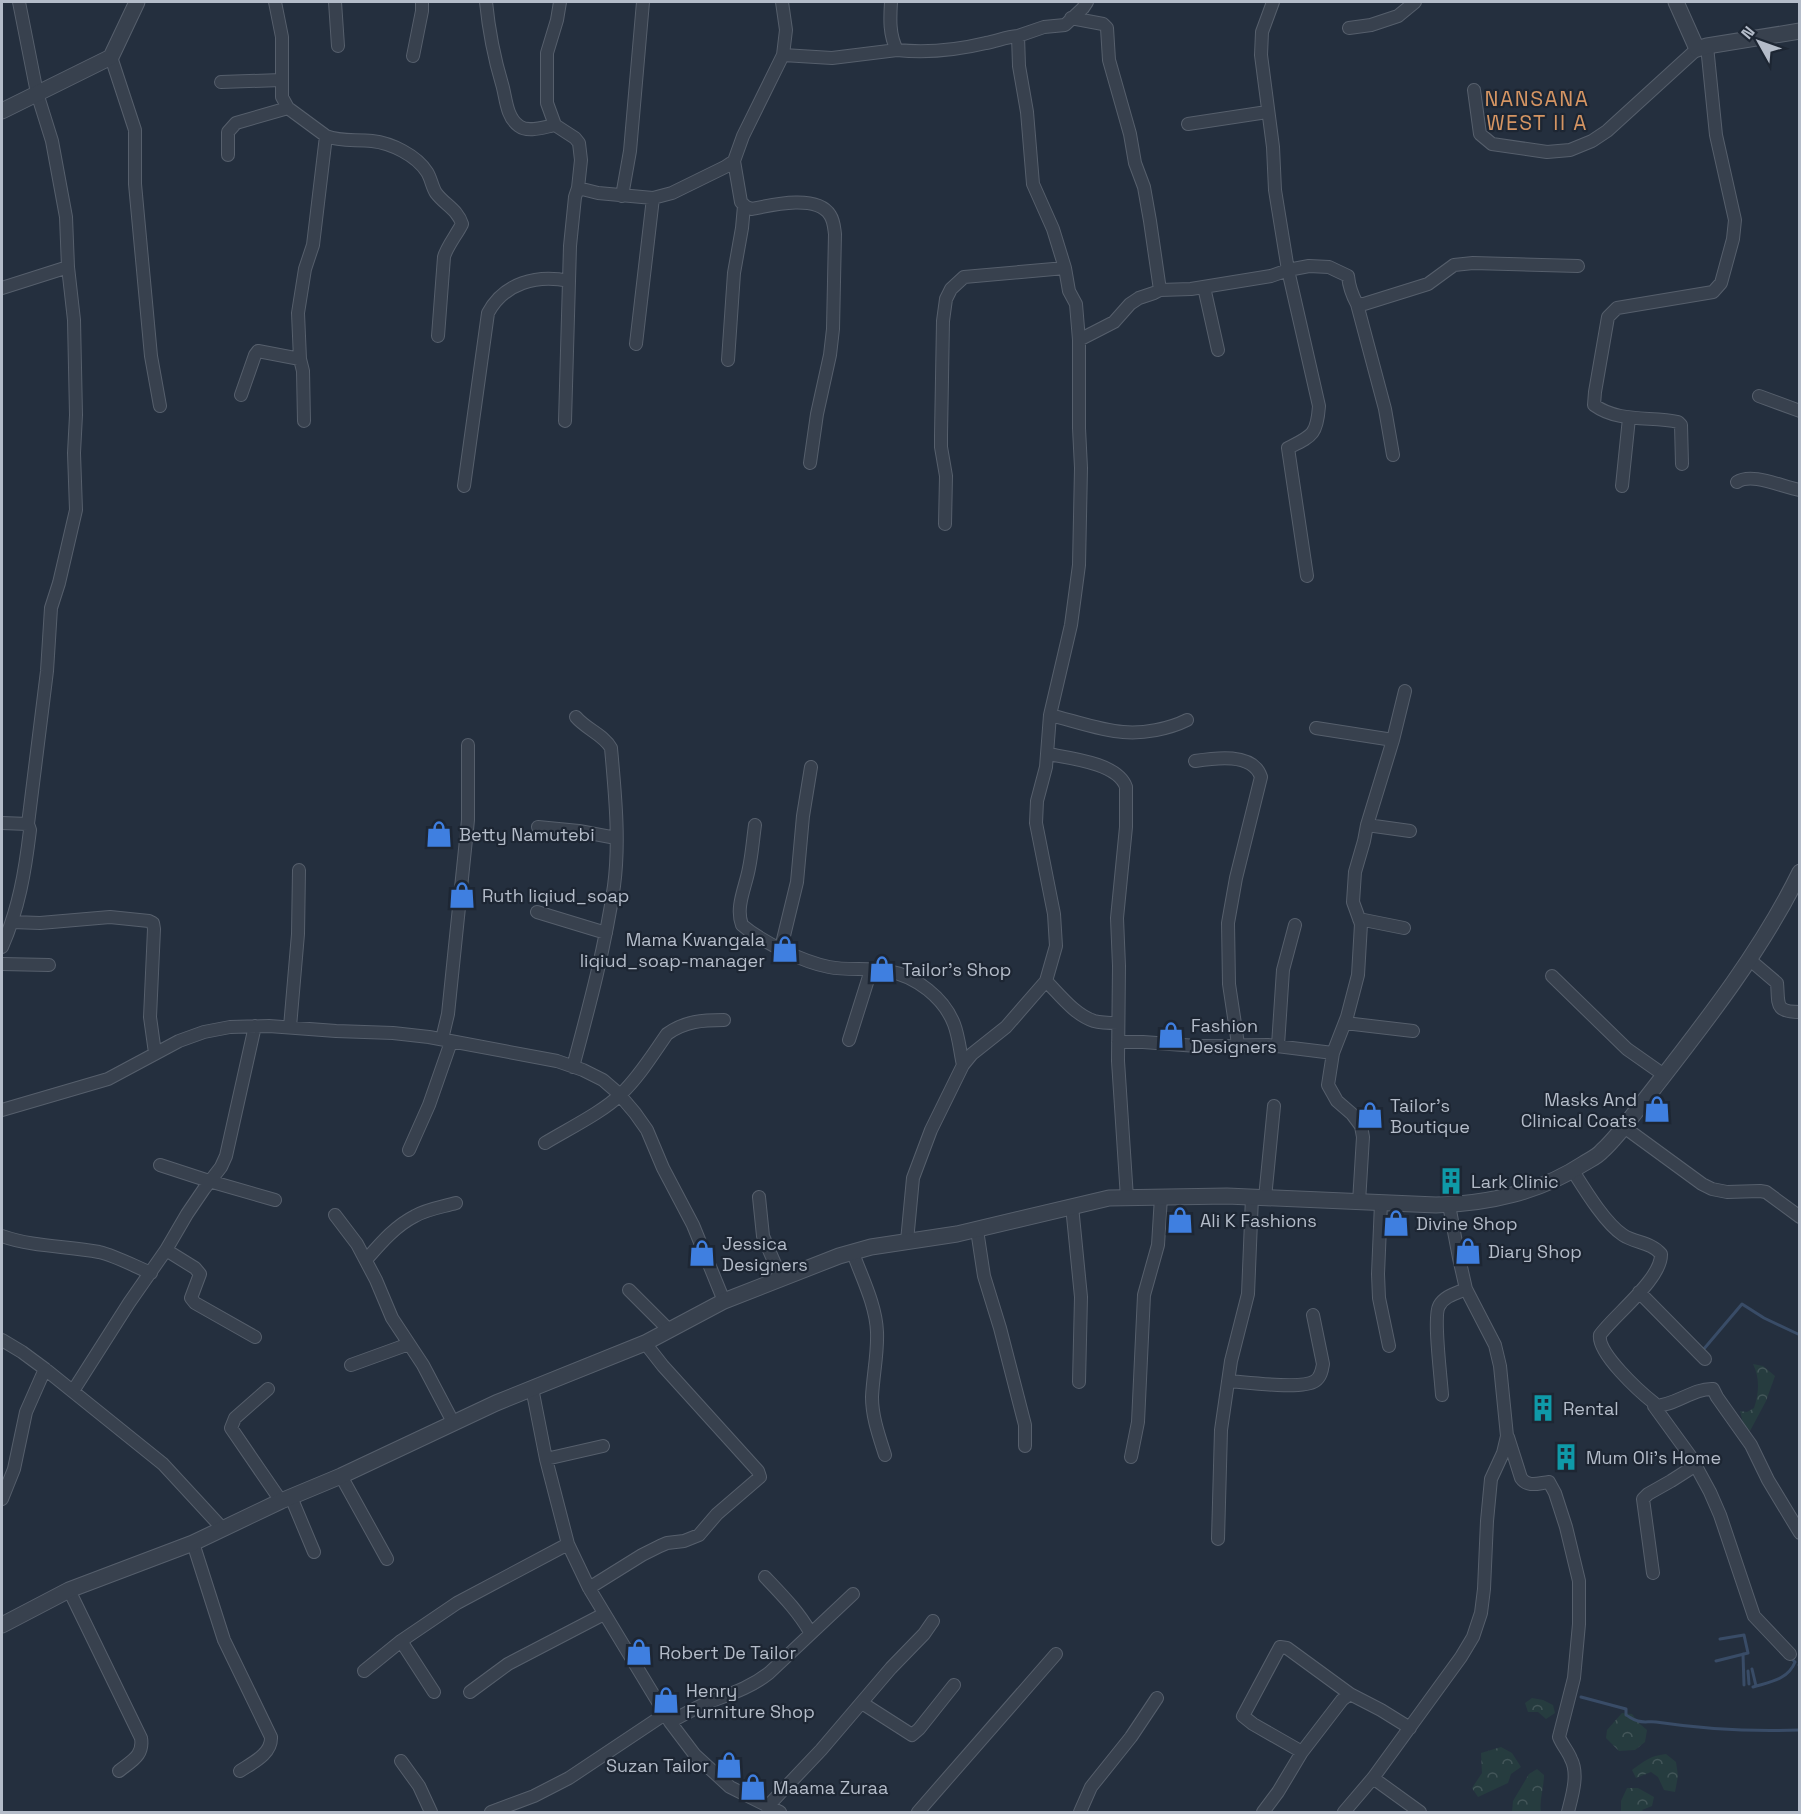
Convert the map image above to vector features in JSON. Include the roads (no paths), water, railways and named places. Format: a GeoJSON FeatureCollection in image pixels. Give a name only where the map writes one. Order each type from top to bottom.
{"type":"FeatureCollection","features":[{"type":"Feature","properties":{"kind":"street"},"geometry":{"type":"LineString","coordinates":[[2,947],[21,894],[26,865],[30,830],[28,824],[47,671],[51,608],[76,510],[74,320],[68,267],[66,217],[52,141],[37,93],[19,2]]}},
{"type":"Feature","properties":{"kind":"street"},"geometry":{"type":"LineString","coordinates":[[2,111],[111,57],[137,2]]}},
{"type":"Feature","properties":{"kind":"street"},"geometry":{"type":"LineString","coordinates":[[275,2],[282,37],[282,98],[288,108],[326,136],[345,141],[385,143],[400,150],[427,171],[436,193],[460,216],[462,224],[453,242],[445,250],[438,336]]}},
{"type":"Feature","properties":{"kind":"street"},"geometry":{"type":"LineString","coordinates":[[335,2],[338,46]]}},
{"type":"Feature","properties":{"kind":"street"},"geometry":{"type":"LineString","coordinates":[[413,56],[422,2]]}},
{"type":"Feature","properties":{"kind":"street"},"geometry":{"type":"LineString","coordinates":[[486,2],[493,54],[510,116],[525,129],[555,125]]}},
{"type":"Feature","properties":{"kind":"street"},"geometry":{"type":"LineString","coordinates":[[560,2],[547,53],[547,104],[555,125],[579,142],[581,160],[572,223],[565,421]]}},
{"type":"Feature","properties":{"kind":"street"},"geometry":{"type":"LineString","coordinates":[[622,196],[630,150],[643,2]]}},
{"type":"Feature","properties":{"kind":"street"},"geometry":{"type":"LineString","coordinates":[[782,2],[786,30],[783,55],[743,136],[734,161],[741,202],[744,206],[752,209],[788,203],[812,204],[829,213],[833,222],[835,244],[833,330],[810,463]]}},
{"type":"Feature","properties":{"kind":"street"},"geometry":{"type":"LineString","coordinates":[[891,2],[890,26],[893,43],[897,50]]}},
{"type":"Feature","properties":{"kind":"street"},"geometry":{"type":"LineString","coordinates":[[783,55],[832,58],[897,50],[932,51],[986,43],[1044,27],[1065,25],[1087,2]]}},
{"type":"Feature","properties":{"kind":"street"},"geometry":{"type":"LineString","coordinates":[[1273,2],[1262,32],[1262,55],[1278,215],[1319,406],[1318,422],[1310,437],[1288,448],[1307,576]]}},
{"type":"Feature","properties":{"kind":"street"},"geometry":{"type":"LineString","coordinates":[[1348,28],[1371,25],[1398,16],[1415,2]]}},
{"type":"Feature","properties":{"kind":"street"},"geometry":{"type":"LineString","coordinates":[[1676,2],[1702,48],[1716,135],[1734,212],[1733,239],[1721,283],[1716,291],[1617,308],[1608,317],[1594,405],[1599,409],[1629,418],[1678,422],[1682,425],[1682,464]]}},
{"type":"Feature","properties":{"kind":"street"},"geometry":{"type":"LineString","coordinates":[[1071,18],[1103,24],[1107,28],[1111,66],[1144,187],[1160,290]]}},
{"type":"Feature","properties":{"kind":"street"},"geometry":{"type":"LineString","coordinates":[[1474,90],[1480,134],[1492,144],[1547,152],[1570,150],[1607,132],[1702,48],[1800,31]]}},
{"type":"Feature","properties":{"kind":"street"},"geometry":{"type":"LineString","coordinates":[[907,1241],[913,1178],[931,1130],[963,1065],[972,1054],[1005,1027],[1046,981],[1056,946],[1054,914],[1036,823],[1037,801],[1048,754],[1050,715],[1071,625],[1080,550],[1079,340],[1076,304],[1069,291],[1065,268],[1053,229],[1033,184],[1027,112],[1019,66],[1018,36]]}},
{"type":"Feature","properties":{"kind":"street"},"geometry":{"type":"LineString","coordinates":[[111,57],[135,130],[135,184],[151,356],[160,406]]}},
{"type":"Feature","properties":{"kind":"street"},"geometry":{"type":"LineString","coordinates":[[221,82],[281,80]]}},
{"type":"Feature","properties":{"kind":"street"},"geometry":{"type":"LineString","coordinates":[[228,155],[228,132],[236,123],[288,108]]}},
{"type":"Feature","properties":{"kind":"street"},"geometry":{"type":"LineString","coordinates":[[1188,124],[1267,112]]}},
{"type":"Feature","properties":{"kind":"street"},"geometry":{"type":"LineString","coordinates":[[304,421],[298,313],[305,269],[313,245],[326,136]]}},
{"type":"Feature","properties":{"kind":"street"},"geometry":{"type":"LineString","coordinates":[[578,188],[622,196],[653,198],[672,193],[734,161]]}},
{"type":"Feature","properties":{"kind":"street"},"geometry":{"type":"LineString","coordinates":[[636,344],[653,198]]}},
{"type":"Feature","properties":{"kind":"street"},"geometry":{"type":"LineString","coordinates":[[728,360],[734,273],[744,206]]}},
{"type":"Feature","properties":{"kind":"street"},"geometry":{"type":"LineString","coordinates":[[1357,304],[1378,301],[1421,287],[1435,280],[1454,265],[1473,263],[1578,266]]}},
{"type":"Feature","properties":{"kind":"street"},"geometry":{"type":"LineString","coordinates":[[1079,340],[1114,322],[1130,304],[1160,290],[1204,287],[1271,276],[1309,266],[1329,267],[1348,276],[1384,409],[1393,455]]}},
{"type":"Feature","properties":{"kind":"street"},"geometry":{"type":"LineString","coordinates":[[2,288],[68,267]]}},
{"type":"Feature","properties":{"kind":"street"},"geometry":{"type":"LineString","coordinates":[[945,524],[946,476],[940,435],[943,321],[946,298],[951,289],[964,277],[1065,268]]}},
{"type":"Feature","properties":{"kind":"street"},"geometry":{"type":"LineString","coordinates":[[464,486],[488,313],[492,306],[514,287],[531,280],[543,277],[569,281]]}},
{"type":"Feature","properties":{"kind":"street"},"geometry":{"type":"LineString","coordinates":[[1204,287],[1218,350]]}},
{"type":"Feature","properties":{"kind":"street"},"geometry":{"type":"LineString","coordinates":[[240,395],[258,351],[300,359]]}},
{"type":"Feature","properties":{"kind":"street"},"geometry":{"type":"LineString","coordinates":[[1759,396],[1800,411]]}},
{"type":"Feature","properties":{"kind":"street"},"geometry":{"type":"LineString","coordinates":[[1622,486],[1629,418]]}},
{"type":"Feature","properties":{"kind":"street"},"geometry":{"type":"LineString","coordinates":[[1737,482],[1753,478],[1800,490]]}},
{"type":"Feature","properties":{"kind":"street"},"geometry":{"type":"LineString","coordinates":[[1359,1202],[1363,1137],[1361,1126],[1337,1101],[1328,1085],[1333,1053],[1345,1023],[1358,975],[1361,924],[1354,908],[1355,872],[1366,825],[1393,740],[1405,691]]}},
{"type":"Feature","properties":{"kind":"street"},"geometry":{"type":"LineString","coordinates":[[1050,715],[1120,732],[1176,725],[1186,720]]}},
{"type":"Feature","properties":{"kind":"street"},"geometry":{"type":"LineString","coordinates":[[573,1067],[597,979],[606,933],[614,885],[616,838],[611,748],[606,741],[576,717]]}},
{"type":"Feature","properties":{"kind":"street"},"geometry":{"type":"LineString","coordinates":[[1316,728],[1393,740]]}},
{"type":"Feature","properties":{"kind":"street"},"geometry":{"type":"LineString","coordinates":[[409,1150],[429,1105],[446,1041],[468,820],[468,745]]}},
{"type":"Feature","properties":{"kind":"street"},"geometry":{"type":"LineString","coordinates":[[1048,754],[1092,763],[1120,776],[1126,787],[1126,827],[1117,918],[1118,1061],[1127,1198]]}},
{"type":"Feature","properties":{"kind":"street"},"geometry":{"type":"LineString","coordinates":[[1195,761],[1225,757],[1234,759],[1255,767],[1259,770],[1261,777],[1236,878],[1228,923],[1229,984],[1239,1044]]}},
{"type":"Feature","properties":{"kind":"street"},"geometry":{"type":"LineString","coordinates":[[781,948],[796,882],[811,767]]}},
{"type":"Feature","properties":{"kind":"street"},"geometry":{"type":"LineString","coordinates":[[2,823],[28,824]]}},
{"type":"Feature","properties":{"kind":"street"},"geometry":{"type":"LineString","coordinates":[[755,825],[749,870],[741,904],[742,925],[747,930],[808,961],[829,967],[887,971],[905,975],[930,992],[942,1005],[954,1024],[963,1065]]}},
{"type":"Feature","properties":{"kind":"street"},"geometry":{"type":"LineString","coordinates":[[1366,825],[1410,831]]}},
{"type":"Feature","properties":{"kind":"street"},"geometry":{"type":"LineString","coordinates":[[538,827],[616,838]]}},
{"type":"Feature","properties":{"kind":"street"},"geometry":{"type":"LineString","coordinates":[[290,1027],[298,934],[299,870]]}},
{"type":"Feature","properties":{"kind":"street"},"geometry":{"type":"LineString","coordinates":[[2,1625],[69,1590],[193,1544],[453,1422],[645,1343],[724,1301],[853,1252],[977,1230],[1109,1198],[1258,1197],[1449,1205],[1511,1195],[1538,1187],[1572,1171],[1601,1153],[1624,1127],[1750,960],[1784,904],[1800,872]]}},
{"type":"Feature","properties":{"kind":"street"},"geometry":{"type":"LineString","coordinates":[[537,912],[606,933]]}},
{"type":"Feature","properties":{"kind":"street"},"geometry":{"type":"LineString","coordinates":[[12,922],[50,922],[110,917],[153,923],[150,1017],[155,1053]]}},
{"type":"Feature","properties":{"kind":"street"},"geometry":{"type":"LineString","coordinates":[[1359,919],[1404,928]]}},
{"type":"Feature","properties":{"kind":"street"},"geometry":{"type":"LineString","coordinates":[[1278,1045],[1283,970],[1295,925]]}},
{"type":"Feature","properties":{"kind":"street"},"geometry":{"type":"LineString","coordinates":[[1750,960],[1777,983],[1780,1009],[1800,1012]]}},
{"type":"Feature","properties":{"kind":"street"},"geometry":{"type":"LineString","coordinates":[[2,964],[49,965]]}},
{"type":"Feature","properties":{"kind":"street"},"geometry":{"type":"LineString","coordinates":[[849,1040],[871,970]]}},
{"type":"Feature","properties":{"kind":"street"},"geometry":{"type":"LineString","coordinates":[[1552,976],[1627,1048],[1664,1075]]}},
{"type":"Feature","properties":{"kind":"street"},"geometry":{"type":"LineString","coordinates":[[1046,981],[1065,1000],[1089,1018],[1097,1022],[1118,1023]]}},
{"type":"Feature","properties":{"kind":"street"},"geometry":{"type":"LineString","coordinates":[[545,1143],[620,1095],[637,1076],[667,1034],[687,1023],[724,1020]]}},
{"type":"Feature","properties":{"kind":"street"},"geometry":{"type":"LineString","coordinates":[[1345,1023],[1413,1031]]}},
{"type":"Feature","properties":{"kind":"street"},"geometry":{"type":"LineString","coordinates":[[73,1391],[166,1250],[187,1214],[209,1181],[222,1167],[255,1026]]}},
{"type":"Feature","properties":{"kind":"street"},"geometry":{"type":"LineString","coordinates":[[2,1110],[108,1079],[179,1041],[204,1032],[230,1027],[290,1027],[393,1033],[556,1061],[603,1080],[635,1113],[646,1130],[697,1234],[724,1301]]}},
{"type":"Feature","properties":{"kind":"street"},"geometry":{"type":"LineString","coordinates":[[1118,1042],[1197,1046],[1278,1045],[1333,1053]]}},
{"type":"Feature","properties":{"kind":"street"},"geometry":{"type":"LineString","coordinates":[[1218,1539],[1221,1430],[1234,1345],[1248,1294],[1258,1197],[1274,1106]]}},
{"type":"Feature","properties":{"kind":"street"},"geometry":{"type":"LineString","coordinates":[[1624,1127],[1706,1186],[1727,1192],[1766,1192],[1800,1217]]}},
{"type":"Feature","properties":{"kind":"street"},"geometry":{"type":"LineString","coordinates":[[160,1165],[275,1200]]}},
{"type":"Feature","properties":{"kind":"street"},"geometry":{"type":"LineString","coordinates":[[1572,1171],[1616,1230],[1630,1239],[1655,1248],[1661,1254],[1659,1265],[1639,1292],[1600,1335],[1599,1340],[1620,1372],[1654,1403],[1696,1465],[1720,1515],[1754,1616],[1790,1654]]}},
{"type":"Feature","properties":{"kind":"street"},"geometry":{"type":"LineString","coordinates":[[759,1197],[763,1236],[781,1278]]}},
{"type":"Feature","properties":{"kind":"street"},"geometry":{"type":"LineString","coordinates":[[1131,1457],[1138,1422],[1144,1295],[1158,1245],[1161,1197]]}},
{"type":"Feature","properties":{"kind":"street"},"geometry":{"type":"LineString","coordinates":[[366,1260],[385,1239],[411,1218],[432,1209],[456,1203]]}},
{"type":"Feature","properties":{"kind":"street"},"geometry":{"type":"LineString","coordinates":[[1381,1203],[1379,1298],[1389,1346]]}},
{"type":"Feature","properties":{"kind":"street"},"geometry":{"type":"LineString","coordinates":[[1449,1205],[1466,1289],[1495,1345],[1500,1366],[1507,1436],[1521,1478],[1530,1485],[1549,1482],[1556,1493],[1579,1581],[1579,1624],[1574,1678],[1559,1737],[1575,1768],[1568,1812]]}},
{"type":"Feature","properties":{"kind":"street"},"geometry":{"type":"LineString","coordinates":[[1072,1206],[1082,1297],[1079,1382]]}},
{"type":"Feature","properties":{"kind":"street"},"geometry":{"type":"LineString","coordinates":[[335,1215],[366,1260],[392,1318],[423,1365],[453,1422]]}},
{"type":"Feature","properties":{"kind":"street"},"geometry":{"type":"LineString","coordinates":[[977,1230],[984,1276],[998,1320],[1025,1425],[1025,1446]]}},
{"type":"Feature","properties":{"kind":"street"},"geometry":{"type":"LineString","coordinates":[[2,1236],[41,1245],[102,1253],[151,1273]]}},
{"type":"Feature","properties":{"kind":"street"},"geometry":{"type":"LineString","coordinates":[[166,1250],[201,1274],[191,1298],[195,1303],[255,1337]]}},
{"type":"Feature","properties":{"kind":"street"},"geometry":{"type":"LineString","coordinates":[[853,1252],[875,1320],[877,1343],[873,1408],[876,1430],[885,1455]]}},
{"type":"Feature","properties":{"kind":"street"},"geometry":{"type":"LineString","coordinates":[[1443,1395],[1437,1328],[1438,1308],[1440,1303],[1449,1296],[1466,1289]]}},
{"type":"Feature","properties":{"kind":"street"},"geometry":{"type":"LineString","coordinates":[[629,1290],[669,1330]]}},
{"type":"Feature","properties":{"kind":"street"},"geometry":{"type":"LineString","coordinates":[[1639,1292],[1705,1359]]}},
{"type":"Feature","properties":{"kind":"street"},"geometry":{"type":"LineString","coordinates":[[1228,1381],[1290,1385],[1315,1382],[1323,1364],[1313,1315]]}},
{"type":"Feature","properties":{"kind":"street"},"geometry":{"type":"LineString","coordinates":[[2,1340],[45,1369],[163,1464],[223,1529]]}},
{"type":"Feature","properties":{"kind":"street"},"geometry":{"type":"LineString","coordinates":[[589,1588],[660,1546],[699,1535],[717,1514],[760,1477],[758,1471],[645,1343]]}},
{"type":"Feature","properties":{"kind":"street"},"geometry":{"type":"LineString","coordinates":[[351,1365],[409,1344]]}},
{"type":"Feature","properties":{"kind":"street"},"geometry":{"type":"LineString","coordinates":[[2,1499],[14,1468],[26,1412],[45,1369]]}},
{"type":"Feature","properties":{"kind":"street"},"geometry":{"type":"LineString","coordinates":[[532,1388],[546,1460],[568,1544],[604,1614],[667,1718],[695,1755],[729,1787],[780,1812]]}},
{"type":"Feature","properties":{"kind":"street"},"geometry":{"type":"LineString","coordinates":[[268,1389],[235,1418],[231,1428],[286,1499],[314,1552]]}},
{"type":"Feature","properties":{"kind":"street"},"geometry":{"type":"LineString","coordinates":[[1654,1406],[1663,1406],[1705,1389],[1713,1389],[1751,1444],[1768,1480],[1800,1533]]}},
{"type":"Feature","properties":{"kind":"street"},"geometry":{"type":"LineString","coordinates":[[1344,1812],[1410,1728],[1461,1657],[1478,1626],[1484,1589],[1491,1479],[1503,1453],[1507,1436]]}},
{"type":"Feature","properties":{"kind":"street"},"geometry":{"type":"LineString","coordinates":[[546,1460],[603,1446]]}},
{"type":"Feature","properties":{"kind":"street"},"geometry":{"type":"LineString","coordinates":[[1653,1573],[1643,1499],[1696,1465]]}},
{"type":"Feature","properties":{"kind":"street"},"geometry":{"type":"LineString","coordinates":[[341,1476],[387,1559]]}},
{"type":"Feature","properties":{"kind":"street"},"geometry":{"type":"LineString","coordinates":[[193,1544],[224,1640],[271,1737],[271,1745],[267,1751],[240,1771]]}},
{"type":"Feature","properties":{"kind":"street"},"geometry":{"type":"LineString","coordinates":[[364,1671],[401,1641],[457,1603],[568,1544]]}},
{"type":"Feature","properties":{"kind":"street"},"geometry":{"type":"LineString","coordinates":[[765,1577],[792,1605],[810,1632]]}},
{"type":"Feature","properties":{"kind":"street"},"geometry":{"type":"LineString","coordinates":[[69,1590],[141,1738],[140,1754],[119,1771]]}},
{"type":"Feature","properties":{"kind":"street"},"geometry":{"type":"LineString","coordinates":[[491,1812],[534,1796],[569,1778],[667,1718],[755,1684],[853,1594]]}},
{"type":"Feature","properties":{"kind":"street"},"geometry":{"type":"LineString","coordinates":[[470,1692],[508,1664],[604,1614]]}},
{"type":"Feature","properties":{"kind":"street"},"geometry":{"type":"LineString","coordinates":[[767,1807],[821,1750],[933,1622]]}},
{"type":"Feature","properties":{"kind":"street"},"geometry":{"type":"LineString","coordinates":[[401,1641],[434,1692]]}},
{"type":"Feature","properties":{"kind":"street"},"geometry":{"type":"LineString","coordinates":[[1302,1752],[1243,1716],[1280,1647],[1287,1648],[1350,1694],[1382,1710],[1410,1728]]}},
{"type":"Feature","properties":{"kind":"street"},"geometry":{"type":"LineString","coordinates":[[918,1812],[1056,1654]]}},
{"type":"Feature","properties":{"kind":"street"},"geometry":{"type":"LineString","coordinates":[[862,1703],[912,1735],[954,1685]]}},
{"type":"Feature","properties":{"kind":"street"},"geometry":{"type":"LineString","coordinates":[[1263,1812],[1302,1752],[1342,1700],[1350,1694]]}},
{"type":"Feature","properties":{"kind":"street"},"geometry":{"type":"LineString","coordinates":[[1080,1812],[1091,1787],[1131,1737],[1157,1698]]}},
{"type":"Feature","properties":{"kind":"street"},"geometry":{"type":"LineString","coordinates":[[401,1761],[419,1786],[431,1812]]}},
{"type":"Feature","properties":{"kind":"street"},"geometry":{"type":"LineString","coordinates":[[1373,1778],[1420,1812]]}},
{"type":"Feature","properties":{"kind":"waterway"},"geometry":{"type":"LineString","coordinates":[[1701,1348],[1703,1350],[1742,1304],[1764,1318],[1800,1335]]}},
{"type":"Feature","properties":{"kind":"waterway"},"geometry":{"type":"LineString","coordinates":[[1716,1661],[1748,1653],[1744,1635],[1720,1639]]}},
{"type":"Feature","properties":{"kind":"waterway"},"geometry":{"type":"LineString","coordinates":[[1743,1654],[1744,1685]]}},
{"type":"Feature","properties":{"kind":"waterway"},"geometry":{"type":"LineString","coordinates":[[1753,1687],[1783,1677],[1788,1673],[1795,1662],[1790,1657]]}},
{"type":"Feature","properties":{"kind":"waterway"},"geometry":{"type":"LineString","coordinates":[[1752,1669],[1756,1686]]}},
{"type":"Feature","properties":{"kind":"waterway"},"geometry":{"type":"LineString","coordinates":[[1748,1671],[1749,1684]]}},
{"type":"Feature","properties":{"kind":"waterway"},"geometry":{"type":"LineString","coordinates":[[1581,1697],[1626,1709],[1626,1715],[1640,1722],[1764,1731],[1800,1730]]}},
{"type":"Feature","properties":{"kind":"place","name":"Betty Namutebi"},"geometry":{"type":"Point","coordinates":[439,834]}},
{"type":"Feature","properties":{"kind":"place","name":"Ruth liqiud_soap"},"geometry":{"type":"Point","coordinates":[462,895]}},
{"type":"Feature","properties":{"kind":"place","name":"Mama Kwangala liqiud_soap-manager"},"geometry":{"type":"Point","coordinates":[785,949]}},
{"type":"Feature","properties":{"kind":"place","name":"Tailor's Shop"},"geometry":{"type":"Point","coordinates":[882,969]}},
{"type":"Feature","properties":{"kind":"place","name":"Fashion Designers"},"geometry":{"type":"Point","coordinates":[1171,1035]}},
{"type":"Feature","properties":{"kind":"place","name":"Masks And Clinical Coats"},"geometry":{"type":"Point","coordinates":[1657,1109]}},
{"type":"Feature","properties":{"kind":"place","name":"Tailor's Boutique"},"geometry":{"type":"Point","coordinates":[1370,1115]}},
{"type":"Feature","properties":{"kind":"place","name":"Lark Clinic"},"geometry":{"type":"Point","coordinates":[1451,1181]}},
{"type":"Feature","properties":{"kind":"place","name":"Ali K Fashions"},"geometry":{"type":"Point","coordinates":[1180,1220]}},
{"type":"Feature","properties":{"kind":"place","name":"Divine Shop"},"geometry":{"type":"Point","coordinates":[1396,1223]}},
{"type":"Feature","properties":{"kind":"place","name":"Diary Shop"},"geometry":{"type":"Point","coordinates":[1468,1251]}},
{"type":"Feature","properties":{"kind":"place","name":"Jessica Designers"},"geometry":{"type":"Point","coordinates":[702,1253]}},
{"type":"Feature","properties":{"kind":"place","name":"Rental"},"geometry":{"type":"Point","coordinates":[1543,1408]}},
{"type":"Feature","properties":{"kind":"place","name":"Mum Oli's Home"},"geometry":{"type":"Point","coordinates":[1566,1457]}},
{"type":"Feature","properties":{"kind":"place","name":"Robert De Tailor"},"geometry":{"type":"Point","coordinates":[639,1652]}},
{"type":"Feature","properties":{"kind":"place","name":"Henry Furniture Shop"},"geometry":{"type":"Point","coordinates":[666,1700]}},
{"type":"Feature","properties":{"kind":"place","name":"Suzan Tailor"},"geometry":{"type":"Point","coordinates":[729,1765]}},
{"type":"Feature","properties":{"kind":"place","name":"Maama Zuraa"},"geometry":{"type":"Point","coordinates":[753,1787]}},
{"type":"Feature","properties":{"kind":"district","name":"NANSANA WEST II A"},"geometry":{"type":"Point","coordinates":[1537,110]}}]}
